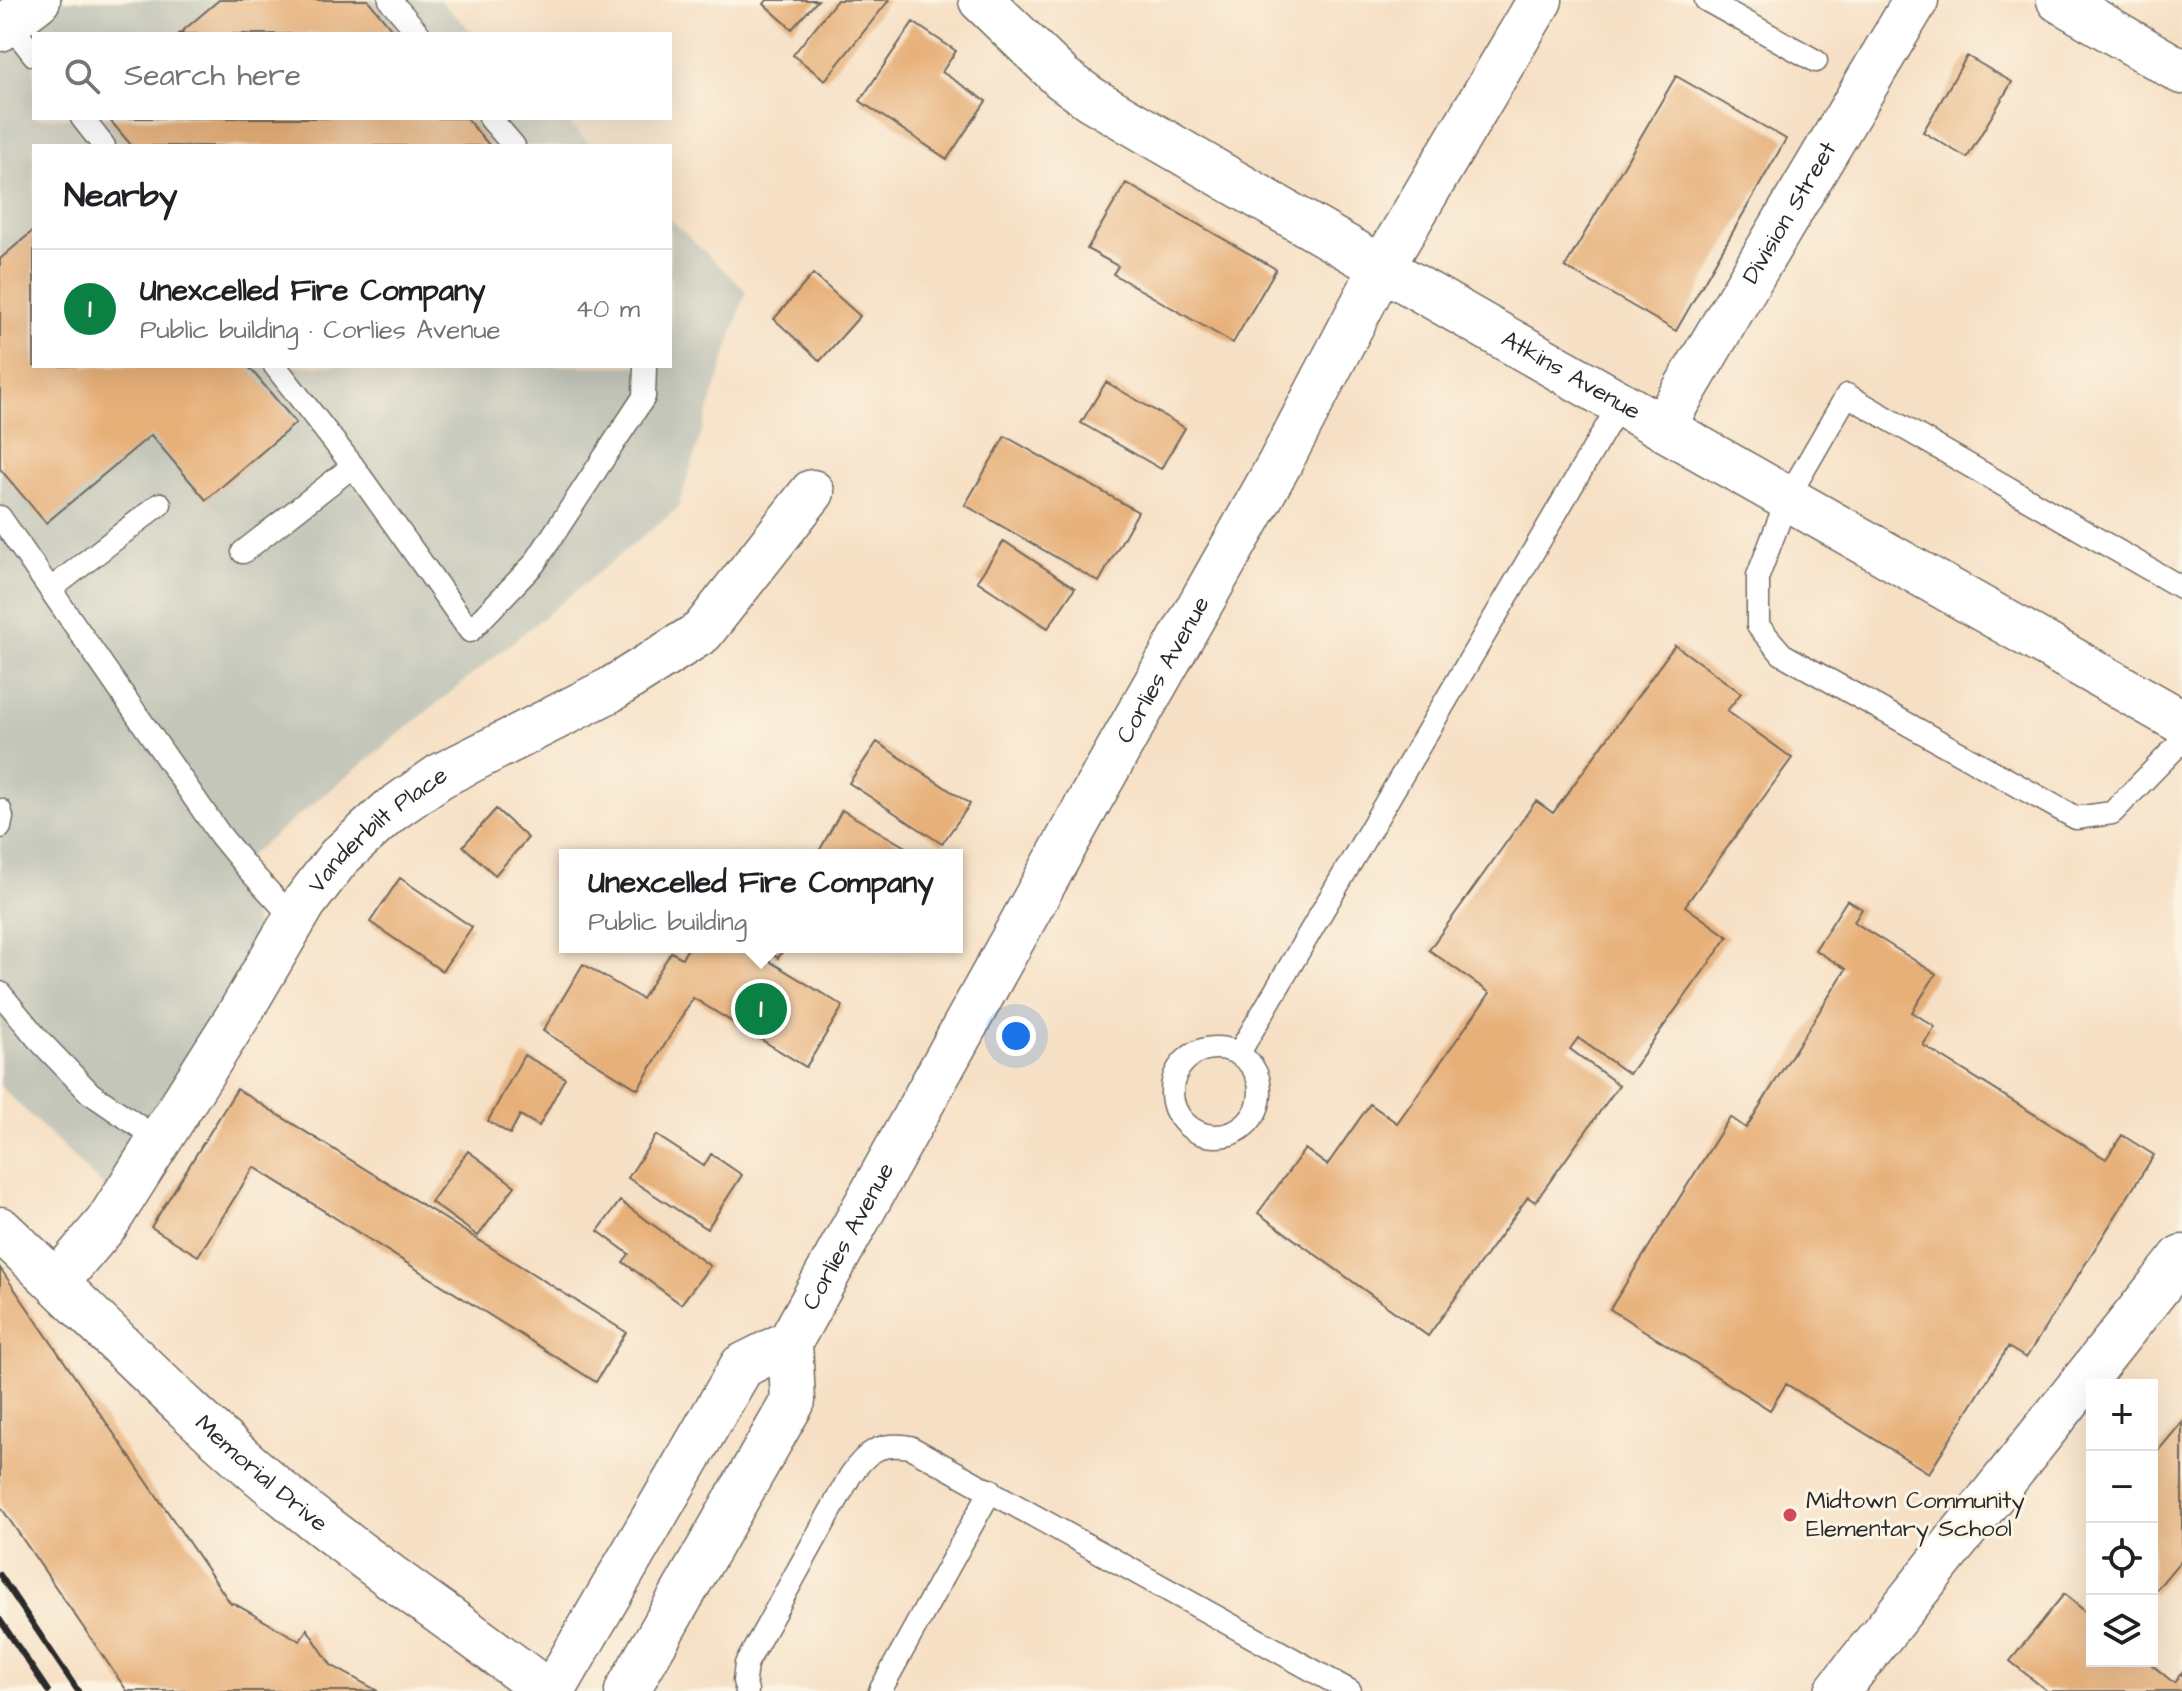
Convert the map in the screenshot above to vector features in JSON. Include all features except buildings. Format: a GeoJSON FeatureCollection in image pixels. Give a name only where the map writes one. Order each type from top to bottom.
{"type":"FeatureCollection","features":[{"type":"Feature","properties":{"kind":"street","name":"Atkins Avenue"},"geometry":{"type":"LineString","coordinates":[[981,0],[1062,78],[1091,99],[1381,269],[2182,722]]}},
{"type":"Feature","properties":{"kind":"street","name":"Corlies Avenue"},"geometry":{"type":"LineString","coordinates":[[790,1342],[1280,463],[1381,269],[1540,0]]}},
{"type":"Feature","properties":{"kind":"street","name":"Division Street"},"geometry":{"type":"LineString","coordinates":[[1663,426],[1916,0]]}},
{"type":"Feature","properties":{"kind":"street"},"geometry":{"type":"LineString","coordinates":[[2059,0],[2182,72]]}},
{"type":"Feature","properties":{"kind":"street","name":"Vanderbilt Place"},"geometry":{"type":"LineString","coordinates":[[57,1282],[107,1223],[238,1016],[304,903],[339,857],[390,811],[440,776],[610,690],[702,632],[812,492]]}},
{"type":"Feature","properties":{"kind":"street","name":"Memorial Drive"},"geometry":{"type":"LineString","coordinates":[[0,1229],[208,1427],[291,1500],[371,1564],[474,1635],[546,1691]]}},
{"type":"Feature","properties":{"kind":"street"},"geometry":{"type":"LineString","coordinates":[[1837,1691],[2182,1257]]}},
{"type":"Feature","properties":{"kind":"street"},"geometry":{"type":"LineString","coordinates":[[553,1691],[742,1366],[790,1342],[793,1401],[627,1691]]}},
{"type":"Feature","properties":{"kind":"lane"},"geometry":{"type":"LineString","coordinates":[[390,0],[417,32]]}},
{"type":"Feature","properties":{"kind":"lane"},"geometry":{"type":"LineString","coordinates":[[1706,0],[1816,61]]}},
{"type":"Feature","properties":{"kind":"lane"},"geometry":{"type":"LineString","coordinates":[[84,120],[102,144]]}},
{"type":"Feature","properties":{"kind":"lane"},"geometry":{"type":"LineString","coordinates":[[492,120],[512,144]]}},
{"type":"Feature","properties":{"kind":"lane"},"geometry":{"type":"LineString","coordinates":[[283,369],[470,631],[534,564],[644,397],[645,368]]}},
{"type":"Feature","properties":{"kind":"lane"},"geometry":{"type":"LineString","coordinates":[[2182,588],[1847,395],[1788,497],[1758,576],[1758,626],[1782,654],[2076,818],[2112,813],[2182,741]]}},
{"type":"Feature","properties":{"kind":"lane"},"geometry":{"type":"LineString","coordinates":[[1239,1053],[1621,402]]}},
{"type":"Feature","properties":{"kind":"lane"},"geometry":{"type":"LineString","coordinates":[[243,552],[353,466]]}},
{"type":"Feature","properties":{"kind":"lane"},"geometry":{"type":"LineString","coordinates":[[51,589],[160,504]]}},
{"type":"Feature","properties":{"kind":"lane"},"geometry":{"type":"LineString","coordinates":[[0,517],[220,835],[294,919]]}},
{"type":"Feature","properties":{"kind":"lane"},"geometry":{"type":"LineString","coordinates":[[0,810],[0,827]]}},
{"type":"Feature","properties":{"kind":"lane"},"geometry":{"type":"LineString","coordinates":[[0,993],[37,1038],[90,1093],[159,1140]]}},
{"type":"Feature","properties":{"kind":"lane"},"geometry":{"type":"LineString","coordinates":[[1223,1047],[1239,1053],[1260,1081],[1262,1098],[1253,1116],[1242,1130],[1227,1137],[1188,1128],[1177,1114],[1171,1097],[1180,1067],[1186,1059],[1204,1049],[1223,1047]]}},
{"type":"Feature","properties":{"kind":"lane"},"geometry":{"type":"LineString","coordinates":[[747,1691],[744,1681],[746,1664],[828,1515],[861,1461],[876,1449],[892,1444],[910,1447],[991,1490],[1350,1691]]}},
{"type":"Feature","properties":{"kind":"lane"},"geometry":{"type":"LineString","coordinates":[[880,1691],[991,1490]]}},
{"type":"Feature","properties":{"kind":"shaded area"},"geometry":{"type":"Polygon","coordinates":[[[0,0],[439,0],[473,32],[32,32],[32,120],[565,120],[591,144],[32,144],[32,368],[672,368],[672,221],[746,291],[678,508],[240,863],[263,955],[111,1194],[0,1086],[0,0]]]}},
{"type":"Feature","properties":{"kind":"railway"},"geometry":{"type":"LineString","coordinates":[[0,1575],[78,1691]]}},
{"type":"Feature","properties":{"kind":"railway"},"geometry":{"type":"LineString","coordinates":[[0,1620],[48,1691]]}},
{"type":"Feature","properties":{"kind":"place","name":"Unexcelled Fire Company"},"geometry":{"type":"Point","coordinates":[761,1009]}},
{"type":"Feature","properties":{"kind":"place","name":"Midtown Community Elementary School"},"geometry":{"type":"Point","coordinates":[1790,1515]}}]}
